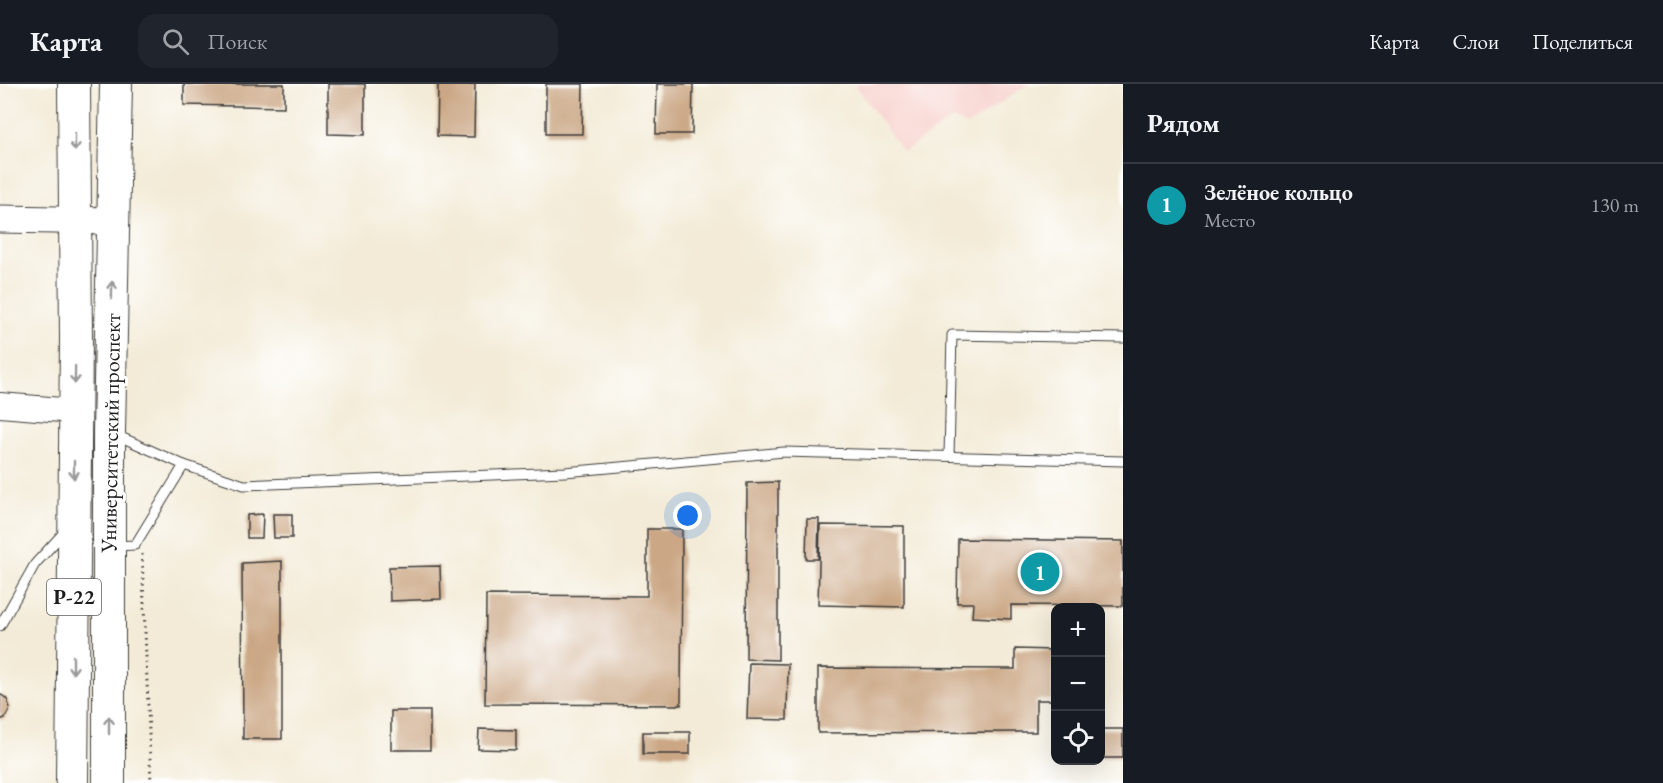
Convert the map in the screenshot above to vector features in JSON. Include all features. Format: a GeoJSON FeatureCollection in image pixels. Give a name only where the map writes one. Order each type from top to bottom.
{"type":"FeatureCollection","features":[{"type":"Feature","properties":{"kind":"highway","name":"Университетский проспект"},"geometry":{"type":"LineString","coordinates":[[72,783],[74,84]]}},
{"type":"Feature","properties":{"kind":"highway","name":"Университетский проспект"},"geometry":{"type":"LineString","coordinates":[[109,783],[109,432],[116,84]]}},
{"type":"Feature","properties":{"kind":"main road"},"geometry":{"type":"LineString","coordinates":[[0,219],[113,221]]}},
{"type":"Feature","properties":{"kind":"street"},"geometry":{"type":"LineString","coordinates":[[0,405],[74,411]]}},
{"type":"Feature","properties":{"kind":"lane"},"geometry":{"type":"LineString","coordinates":[[949,456],[952,334],[1123,338]]}},
{"type":"Feature","properties":{"kind":"lane"},"geometry":{"type":"LineString","coordinates":[[109,432],[184,465],[244,485],[565,472],[784,452],[1123,461]]}},
{"type":"Feature","properties":{"kind":"lane"},"geometry":{"type":"LineString","coordinates":[[109,547],[135,545],[184,465]]}},
{"type":"Feature","properties":{"kind":"lane"},"geometry":{"type":"LineString","coordinates":[[0,626],[35,564],[74,521]]}},
{"type":"Feature","properties":{"kind":"path"},"geometry":{"type":"LineString","coordinates":[[142,536],[151,783]]}},
{"type":"Feature","properties":{"kind":"shaded area"},"geometry":{"type":"Polygon","coordinates":[[[854,84],[1028,84],[967,126],[952,119],[903,152],[854,84]]]}},
{"type":"Feature","properties":{"kind":"building"},"geometry":{"type":"Polygon","coordinates":[[[184,84],[284,84],[284,107],[184,105],[184,84]]]}},
{"type":"Feature","properties":{"kind":"building"},"geometry":{"type":"Polygon","coordinates":[[[328,84],[365,84],[365,135],[328,134],[328,84]]]}},
{"type":"Feature","properties":{"kind":"building"},"geometry":{"type":"Polygon","coordinates":[[[438,84],[475,84],[474,137],[437,136],[438,84]]]}},
{"type":"Feature","properties":{"kind":"building"},"geometry":{"type":"Polygon","coordinates":[[[546,84],[583,84],[582,134],[546,134],[546,84]]]}},
{"type":"Feature","properties":{"kind":"building"},"geometry":{"type":"Polygon","coordinates":[[[657,84],[693,84],[692,134],[656,134],[657,84]]]}},
{"type":"Feature","properties":{"kind":"building"},"geometry":{"type":"Polygon","coordinates":[[[778,482],[778,660],[746,659],[747,483],[778,482]]]}},
{"type":"Feature","properties":{"kind":"building"},"geometry":{"type":"Polygon","coordinates":[[[263,514],[262,538],[247,538],[247,515],[263,514]]]}},
{"type":"Feature","properties":{"kind":"building"},"geometry":{"type":"Polygon","coordinates":[[[273,514],[292,514],[292,538],[274,538],[273,514]]]}},
{"type":"Feature","properties":{"kind":"building"},"geometry":{"type":"Polygon","coordinates":[[[807,519],[819,519],[818,559],[806,559],[807,519]]]}},
{"type":"Feature","properties":{"kind":"building"},"geometry":{"type":"Polygon","coordinates":[[[820,525],[904,526],[904,607],[818,605],[820,525]]]}},
{"type":"Feature","properties":{"kind":"building"},"geometry":{"type":"Polygon","coordinates":[[[647,529],[682,529],[681,705],[485,704],[486,595],[647,596],[647,529]]]}},
{"type":"Feature","properties":{"kind":"building"},"geometry":{"type":"Polygon","coordinates":[[[958,539],[1123,541],[1123,606],[1105,606],[1105,603],[1011,605],[1011,619],[972,617],[973,603],[957,603],[958,539]]]}},
{"type":"Feature","properties":{"kind":"building"},"geometry":{"type":"Polygon","coordinates":[[[282,561],[282,739],[243,739],[242,563],[282,561]]]}},
{"type":"Feature","properties":{"kind":"building"},"geometry":{"type":"Polygon","coordinates":[[[440,566],[441,599],[390,601],[389,567],[440,566]]]}},
{"type":"Feature","properties":{"kind":"building"},"geometry":{"type":"Polygon","coordinates":[[[1015,649],[1051,650],[1051,700],[1036,700],[1036,732],[818,733],[818,668],[1015,669],[1015,649]]]}},
{"type":"Feature","properties":{"kind":"building"},"geometry":{"type":"Polygon","coordinates":[[[749,663],[788,664],[787,720],[747,719],[749,663]]]}},
{"type":"Feature","properties":{"kind":"building"},"geometry":{"type":"Polygon","coordinates":[[[0,694],[7,699],[10,708],[5,718],[0,720],[0,694]]]}},
{"type":"Feature","properties":{"kind":"building"},"geometry":{"type":"Polygon","coordinates":[[[391,711],[430,711],[430,750],[391,750],[391,711]]]}},
{"type":"Feature","properties":{"kind":"building"},"geometry":{"type":"Polygon","coordinates":[[[479,729],[516,730],[516,750],[478,749],[479,729]]]}},
{"type":"Feature","properties":{"kind":"building"},"geometry":{"type":"Polygon","coordinates":[[[1105,729],[1123,729],[1123,758],[1105,758],[1105,729]]]}},
{"type":"Feature","properties":{"kind":"building"},"geometry":{"type":"Polygon","coordinates":[[[643,732],[690,732],[690,754],[643,754],[643,732]]]}},
{"type":"Feature","properties":{"kind":"place","name":"Зелёное кольцо"},"geometry":{"type":"Point","coordinates":[1040,572]}}]}
